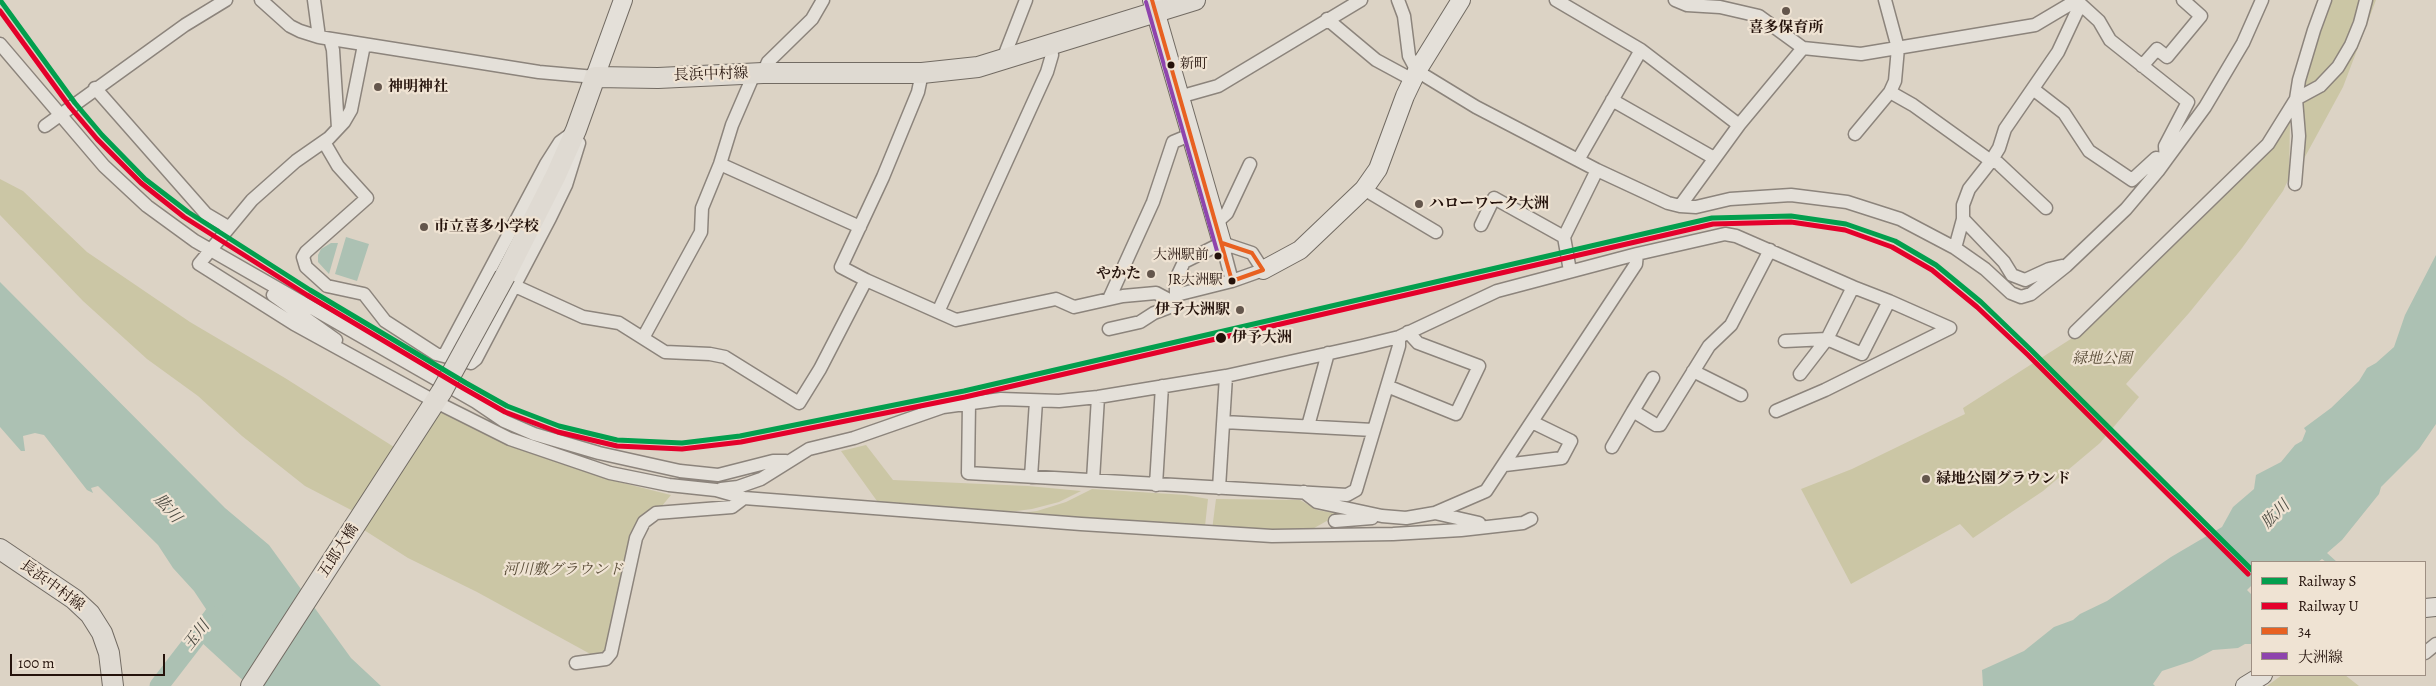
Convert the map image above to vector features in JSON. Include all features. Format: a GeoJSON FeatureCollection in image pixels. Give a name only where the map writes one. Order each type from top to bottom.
{"type":"FeatureCollection","features":[{"type":"Feature","properties":{"kind":"main road","name":"長浜中村線"},"geometry":{"type":"LineString","coordinates":[[595,77],[658,78],[676,75],[758,73],[922,73],[978,67],[1051,44],[1154,5],[1194,0]]}},
{"type":"Feature","properties":{"kind":"main road"},"geometry":{"type":"LineString","coordinates":[[435,403],[510,281],[580,120],[595,77]]}},
{"type":"Feature","properties":{"kind":"main road","name":"五郎大橋"},"geometry":{"type":"LineString","coordinates":[[251,686],[435,403]]}},
{"type":"Feature","properties":{"kind":"main road","name":"長浜中村線"},"geometry":{"type":"LineString","coordinates":[[0,549],[74,599],[90,614],[102,633],[109,653],[113,686]]}},
{"type":"Feature","properties":{"kind":"street"},"geometry":{"type":"LineString","coordinates":[[45,126],[95,88],[185,25],[226,0]]}},
{"type":"Feature","properties":{"kind":"street"},"geometry":{"type":"LineString","coordinates":[[261,0],[290,26],[324,38],[539,72],[595,77],[622,0]]}},
{"type":"Feature","properties":{"kind":"street"},"geometry":{"type":"LineString","coordinates":[[314,0],[324,38],[333,50],[338,128]]}},
{"type":"Feature","properties":{"kind":"street"},"geometry":{"type":"LineString","coordinates":[[643,338],[700,232],[702,208],[720,164],[732,125],[758,73],[812,19],[823,0]]}},
{"type":"Feature","properties":{"kind":"street"},"geometry":{"type":"LineString","coordinates":[[1006,58],[1005,54],[1026,0]]}},
{"type":"Feature","properties":{"kind":"street"},"geometry":{"type":"LineString","coordinates":[[1179,98],[1218,86],[1361,0]]}},
{"type":"Feature","properties":{"kind":"street"},"geometry":{"type":"LineString","coordinates":[[1398,0],[1404,16],[1409,56],[1415,76]]}},
{"type":"Feature","properties":{"kind":"street"},"geometry":{"type":"LineString","coordinates":[[922,73],[915,100],[860,227],[840,267],[956,320],[1056,298],[1074,307],[1109,299],[1156,293],[1174,298],[1263,270],[1300,250],[1364,189],[1378,168],[1415,76],[1461,0]]}},
{"type":"Feature","properties":{"kind":"street"},"geometry":{"type":"LineString","coordinates":[[1556,0],[1641,50],[1739,125]]}},
{"type":"Feature","properties":{"kind":"street"},"geometry":{"type":"LineString","coordinates":[[1675,0],[1687,5],[1721,3],[1759,16],[1803,48],[1861,54],[2035,25],[2059,5],[2077,2]]}},
{"type":"Feature","properties":{"kind":"street"},"geometry":{"type":"LineString","coordinates":[[1855,134],[1890,92],[1895,81],[1898,48],[1885,0]]}},
{"type":"Feature","properties":{"kind":"street"},"geometry":{"type":"LineString","coordinates":[[2142,66],[2157,50],[2167,57],[2201,16],[2183,0]]}},
{"type":"Feature","properties":{"kind":"street"},"geometry":{"type":"LineString","coordinates":[[2295,184],[2299,136],[2296,99],[2299,80],[2325,0]]}},
{"type":"Feature","properties":{"kind":"street"},"geometry":{"type":"LineString","coordinates":[[2075,332],[2268,144],[2296,99],[2320,86],[2338,67],[2360,23],[2366,0]]}},
{"type":"Feature","properties":{"kind":"street"},"geometry":{"type":"LineString","coordinates":[[2077,2],[2098,21],[2110,40],[2188,102],[2165,146],[2166,160]]}},
{"type":"Feature","properties":{"kind":"street"},"geometry":{"type":"LineString","coordinates":[[1956,248],[1963,219],[1965,198],[1999,148],[2005,129],[2058,52],[2077,2]]}},
{"type":"Feature","properties":{"kind":"street"},"geometry":{"type":"LineString","coordinates":[[1327,19],[1376,60],[1415,76],[1597,170],[1668,203],[1696,207],[1730,199],[1791,195],[1847,202],[1900,219],[1956,248],[1985,269],[2011,293],[2021,297],[2031,294],[2066,266],[2126,209],[2166,160],[2205,107],[2243,43],[2259,2]]}},
{"type":"Feature","properties":{"kind":"street"},"geometry":{"type":"LineString","coordinates":[[1154,5],[1232,281]]}},
{"type":"Feature","properties":{"kind":"street"},"geometry":{"type":"LineString","coordinates":[[0,44],[104,166],[147,206],[210,250],[476,402],[504,421],[534,434],[599,453],[680,471],[718,475],[774,461],[790,460]]}},
{"type":"Feature","properties":{"kind":"street"},"geometry":{"type":"LineString","coordinates":[[938,312],[1047,72],[1052,55],[1051,44]]}},
{"type":"Feature","properties":{"kind":"street"},"geometry":{"type":"LineString","coordinates":[[364,45],[351,110],[338,128],[324,142],[296,161],[252,200],[199,264],[294,324],[435,403],[510,439],[610,473],[669,485],[716,490],[744,498],[1100,526],[1272,536],[1393,534],[1496,526],[1523,523],[1531,519]]}},
{"type":"Feature","properties":{"kind":"street"},"geometry":{"type":"LineString","coordinates":[[1680,206],[1739,125],[1803,48]]}},
{"type":"Feature","properties":{"kind":"street"},"geometry":{"type":"LineString","coordinates":[[1578,160],[1641,50]]}},
{"type":"Feature","properties":{"kind":"street"},"geometry":{"type":"LineString","coordinates":[[95,88],[206,214],[228,227]]}},
{"type":"Feature","properties":{"kind":"street"},"geometry":{"type":"LineString","coordinates":[[2033,89],[2064,113],[2089,151],[2132,180],[2156,158],[2166,160]]}},
{"type":"Feature","properties":{"kind":"street"},"geometry":{"type":"LineString","coordinates":[[1890,92],[1913,105],[1991,161],[1998,163],[2046,208]]}},
{"type":"Feature","properties":{"kind":"street"},"geometry":{"type":"LineString","coordinates":[[1612,100],[1714,158]]}},
{"type":"Feature","properties":{"kind":"street"},"geometry":{"type":"LineString","coordinates":[[1109,299],[1153,202],[1173,142],[1190,135]]}},
{"type":"Feature","properties":{"kind":"street"},"geometry":{"type":"LineString","coordinates":[[324,142],[338,166],[367,198],[306,252],[303,257],[306,267],[327,286],[364,294],[385,321],[436,354],[474,362],[510,281],[583,317],[619,324],[665,352],[673,354],[710,354],[725,357],[799,403],[820,369],[866,280]]}},
{"type":"Feature","properties":{"kind":"street"},"geometry":{"type":"LineString","coordinates":[[720,164],[860,227]]}},
{"type":"Feature","properties":{"kind":"street"},"geometry":{"type":"LineString","coordinates":[[1216,223],[1227,213],[1250,164]]}},
{"type":"Feature","properties":{"kind":"street"},"geometry":{"type":"LineString","coordinates":[[1570,271],[1564,237],[1597,170]]}},
{"type":"Feature","properties":{"kind":"street"},"geometry":{"type":"LineString","coordinates":[[444,356],[555,177]]}},
{"type":"Feature","properties":{"kind":"street"},"geometry":{"type":"LineString","coordinates":[[1364,189],[1436,232]]}},
{"type":"Feature","properties":{"kind":"street"},"geometry":{"type":"LineString","coordinates":[[1481,225],[1494,198],[1564,237]]}},
{"type":"Feature","properties":{"kind":"street"},"geometry":{"type":"LineString","coordinates":[[1963,219],[2004,262],[2012,275],[2025,280],[2049,269],[2066,266]]}},
{"type":"Feature","properties":{"kind":"street"},"geometry":{"type":"LineString","coordinates":[[716,490],[738,487],[761,479],[810,449],[862,435],[943,407],[1001,399],[1059,401],[1098,397],[1226,376],[1404,335],[1496,291],[1637,254],[1725,234],[1736,236],[1770,250],[1950,328],[1776,411]]}},
{"type":"Feature","properties":{"kind":"street"},"geometry":{"type":"LineString","coordinates":[[1109,329],[1140,322],[1154,313],[1170,307],[1174,298],[1176,279],[1184,262],[1222,243],[1252,253],[1263,270]]}},
{"type":"Feature","properties":{"kind":"street"},"geometry":{"type":"LineString","coordinates":[[1632,411],[1656,425],[1660,425],[1715,338],[1731,325],[1770,250]]}},
{"type":"Feature","properties":{"kind":"street"},"geometry":{"type":"LineString","coordinates":[[1304,492],[1317,502],[1382,516],[1406,518],[1435,513],[1486,491],[1505,465],[1636,264],[1637,254]]}},
{"type":"Feature","properties":{"kind":"street"},"geometry":{"type":"LineString","coordinates":[[247,272],[257,284],[343,346],[358,360]]}},
{"type":"Feature","properties":{"kind":"street"},"geometry":{"type":"LineString","coordinates":[[1800,374],[1827,339],[1853,287]]}},
{"type":"Feature","properties":{"kind":"street"},"geometry":{"type":"LineString","coordinates":[[1862,354],[1889,301]]}},
{"type":"Feature","properties":{"kind":"street"},"geometry":{"type":"LineString","coordinates":[[969,403],[968,473],[1156,485],[1347,494],[1356,490],[1399,346],[1404,335]]}},
{"type":"Feature","properties":{"kind":"street"},"geometry":{"type":"LineString","coordinates":[[1387,386],[1456,414],[1479,366],[1418,343],[1404,335]]}},
{"type":"Feature","properties":{"kind":"street"},"geometry":{"type":"LineString","coordinates":[[1785,341],[1827,339],[1879,363]]}},
{"type":"Feature","properties":{"kind":"street"},"geometry":{"type":"LineString","coordinates":[[1308,426],[1328,353]]}},
{"type":"Feature","properties":{"kind":"street"},"geometry":{"type":"LineString","coordinates":[[1693,371],[1740,395]]}},
{"type":"Feature","properties":{"kind":"street"},"geometry":{"type":"LineString","coordinates":[[1219,488],[1226,376]]}},
{"type":"Feature","properties":{"kind":"street"},"geometry":{"type":"LineString","coordinates":[[1612,447],[1653,378]]}},
{"type":"Feature","properties":{"kind":"street"},"geometry":{"type":"LineString","coordinates":[[1156,485],[1162,386]]}},
{"type":"Feature","properties":{"kind":"street"},"geometry":{"type":"LineString","coordinates":[[1093,480],[1098,397]]}},
{"type":"Feature","properties":{"kind":"street"},"geometry":{"type":"LineString","coordinates":[[1031,478],[1036,401]]}},
{"type":"Feature","properties":{"kind":"street"},"geometry":{"type":"LineString","coordinates":[[1224,422],[1373,430]]}},
{"type":"Feature","properties":{"kind":"street"},"geometry":{"type":"LineString","coordinates":[[1505,465],[1562,458],[1571,441],[1532,422]]}},
{"type":"Feature","properties":{"kind":"street"},"geometry":{"type":"LineString","coordinates":[[576,662],[606,659],[610,653],[636,538],[644,522],[656,513],[732,507],[744,498]]}},
{"type":"Feature","properties":{"kind":"street"},"geometry":{"type":"LineString","coordinates":[[1435,513],[1450,518],[1496,526]]}},
{"type":"Feature","properties":{"kind":"street"},"geometry":{"type":"LineString","coordinates":[[1335,521],[1382,516]]}},
{"type":"Feature","properties":{"kind":"street"},"geometry":{"type":"LineString","coordinates":[[2426,652],[2436,644]]}},
{"type":"Feature","properties":{"kind":"street"},"geometry":{"type":"LineString","coordinates":[[2245,686],[2261,676]]}},
{"type":"Feature","properties":{"kind":"green space"},"geometry":{"type":"Polygon","coordinates":[[[2328,0],[2376,0],[2343,87],[2294,177],[2300,97],[2328,0]]]}},
{"type":"Feature","properties":{"kind":"green space","name":"緑地公園"},"geometry":{"type":"Polygon","coordinates":[[[2290,120],[2289,178],[2283,191],[2242,248],[2189,313],[2126,384],[2139,397],[2100,443],[2043,491],[1973,538],[1960,524],[1851,584],[1801,489],[1852,469],[1965,414],[1963,408],[2077,335],[2262,159],[2290,120]]]}},
{"type":"Feature","properties":{"kind":"green space"},"geometry":{"type":"Polygon","coordinates":[[[0,179],[23,191],[87,252],[190,322],[285,378],[394,447],[353,511],[305,486],[242,436],[198,396],[147,359],[83,301],[0,215],[0,179]]]}},
{"type":"Feature","properties":{"kind":"green space","name":"河川敷グラウンド"},"geometry":{"type":"Polygon","coordinates":[[[439,409],[508,445],[607,479],[671,495],[656,513],[644,522],[606,652],[594,656],[477,592],[408,558],[364,530],[439,409]]]}},
{"type":"Feature","properties":{"kind":"green space"},"geometry":{"type":"Polygon","coordinates":[[[866,445],[893,480],[1028,486],[1081,491],[1059,502],[1032,509],[1001,513],[877,501],[841,451],[866,445]]]}},
{"type":"Feature","properties":{"kind":"green space"},"geometry":{"type":"Polygon","coordinates":[[[1092,489],[1186,495],[1208,499],[1205,526],[1037,517],[1022,513],[1037,511],[1066,502],[1092,489]]]}},
{"type":"Feature","properties":{"kind":"green space"},"geometry":{"type":"Polygon","coordinates":[[[1216,499],[1300,500],[1317,510],[1339,514],[1309,531],[1212,530],[1216,499]]]}},
{"type":"Feature","properties":{"kind":"green space"},"geometry":{"type":"Polygon","coordinates":[[[2281,676],[2346,676],[2359,686],[2267,686],[2281,676]]]}},
{"type":"Feature","properties":{"kind":"water"},"geometry":{"type":"Polygon","coordinates":[[[346,237],[369,244],[357,281],[335,274],[346,237]]]}},
{"type":"Feature","properties":{"kind":"water"},"geometry":{"type":"Polygon","coordinates":[[[331,243],[338,243],[329,274],[318,262],[318,255],[321,249],[331,243]]]}},
{"type":"Feature","properties":{"kind":"water","name":"肱川"},"geometry":{"type":"Polygon","coordinates":[[[2436,255],[2436,424],[2419,449],[2381,487],[2379,494],[2342,540],[2327,553],[2336,561],[2325,561],[2322,559],[2319,561],[2251,561],[2251,586],[2247,590],[2251,594],[2251,644],[2245,644],[2238,648],[2213,650],[2192,661],[2162,671],[2153,684],[2155,686],[1983,686],[1982,670],[2024,651],[2054,627],[2073,620],[2080,614],[2107,601],[2171,557],[2222,527],[2233,507],[2254,489],[2256,475],[2281,462],[2295,445],[2302,441],[2306,431],[2304,428],[2331,408],[2359,381],[2367,368],[2376,363],[2394,347],[2405,315],[2436,255]]]}},
{"type":"Feature","properties":{"kind":"water","name":"肱川"},"geometry":{"type":"Polygon","coordinates":[[[0,282],[225,508],[269,545],[351,658],[381,686],[249,686],[200,641],[192,627],[203,621],[206,609],[194,591],[173,568],[158,545],[98,486],[91,488],[93,493],[87,490],[44,435],[35,433],[23,436],[25,451],[21,451],[0,427],[0,282]]]}},
{"type":"Feature","properties":{"kind":"waterway","name":"玉川"},"geometry":{"type":"LineString","coordinates":[[159,686],[213,616]]}},
{"type":"Feature","properties":{"kind":"rail line","name":"S"},"geometry":{"type":"LineString","coordinates":[[0,0],[75,103],[102,135],[145,179],[188,212],[310,290],[466,383],[507,406],[559,426],[617,440],[682,443],[740,436],[964,391],[1712,218],[1791,216],[1846,224],[1895,241],[1936,265],[1981,302],[2032,351],[2251,569]]}},
{"type":"Feature","properties":{"kind":"rail line","name":"U"},"geometry":{"type":"LineString","coordinates":[[0,11],[70,107],[97,139],[141,183],[184,217],[307,295],[463,388],[505,412],[558,432],[617,446],[682,449],[741,442],[965,397],[1713,224],[1791,222],[1845,230],[1892,247],[1932,270],[1977,307],[2028,355],[2248,574]]}},
{"type":"Feature","properties":{"kind":"transit line","name":"34"},"geometry":{"type":"LineString","coordinates":[[1152,0],[1232,281],[1263,270],[1252,253],[1222,243]]}},
{"type":"Feature","properties":{"kind":"transit line","name":"大洲線"},"geometry":{"type":"LineString","coordinates":[[1146,2],[1219,258]]}},
{"type":"Feature","properties":{"kind":"place","name":"喜多保育所"},"geometry":{"type":"Point","coordinates":[1786,11]}},
{"type":"Feature","properties":{"kind":"place","name":"新町"},"geometry":{"type":"Point","coordinates":[1171,65]}},
{"type":"Feature","properties":{"kind":"place","name":"神明神社"},"geometry":{"type":"Point","coordinates":[378,87]}},
{"type":"Feature","properties":{"kind":"place","name":"ハローワーク大洲"},"geometry":{"type":"Point","coordinates":[1419,204]}},
{"type":"Feature","properties":{"kind":"place","name":"市立喜多小学校"},"geometry":{"type":"Point","coordinates":[424,227]}},
{"type":"Feature","properties":{"kind":"place","name":"大洲駅前"},"geometry":{"type":"Point","coordinates":[1218,256]}},
{"type":"Feature","properties":{"kind":"place","name":"やかた"},"geometry":{"type":"Point","coordinates":[1151,274]}},
{"type":"Feature","properties":{"kind":"place","name":"JR大洲駅"},"geometry":{"type":"Point","coordinates":[1232,281]}},
{"type":"Feature","properties":{"kind":"place","name":"伊予大洲駅"},"geometry":{"type":"Point","coordinates":[1240,310]}},
{"type":"Feature","properties":{"kind":"place","name":"伊予大洲"},"geometry":{"type":"Point","coordinates":[1221,338]}},
{"type":"Feature","properties":{"kind":"place","name":"緑地公園グラウンド"},"geometry":{"type":"Point","coordinates":[1926,479]}}]}
